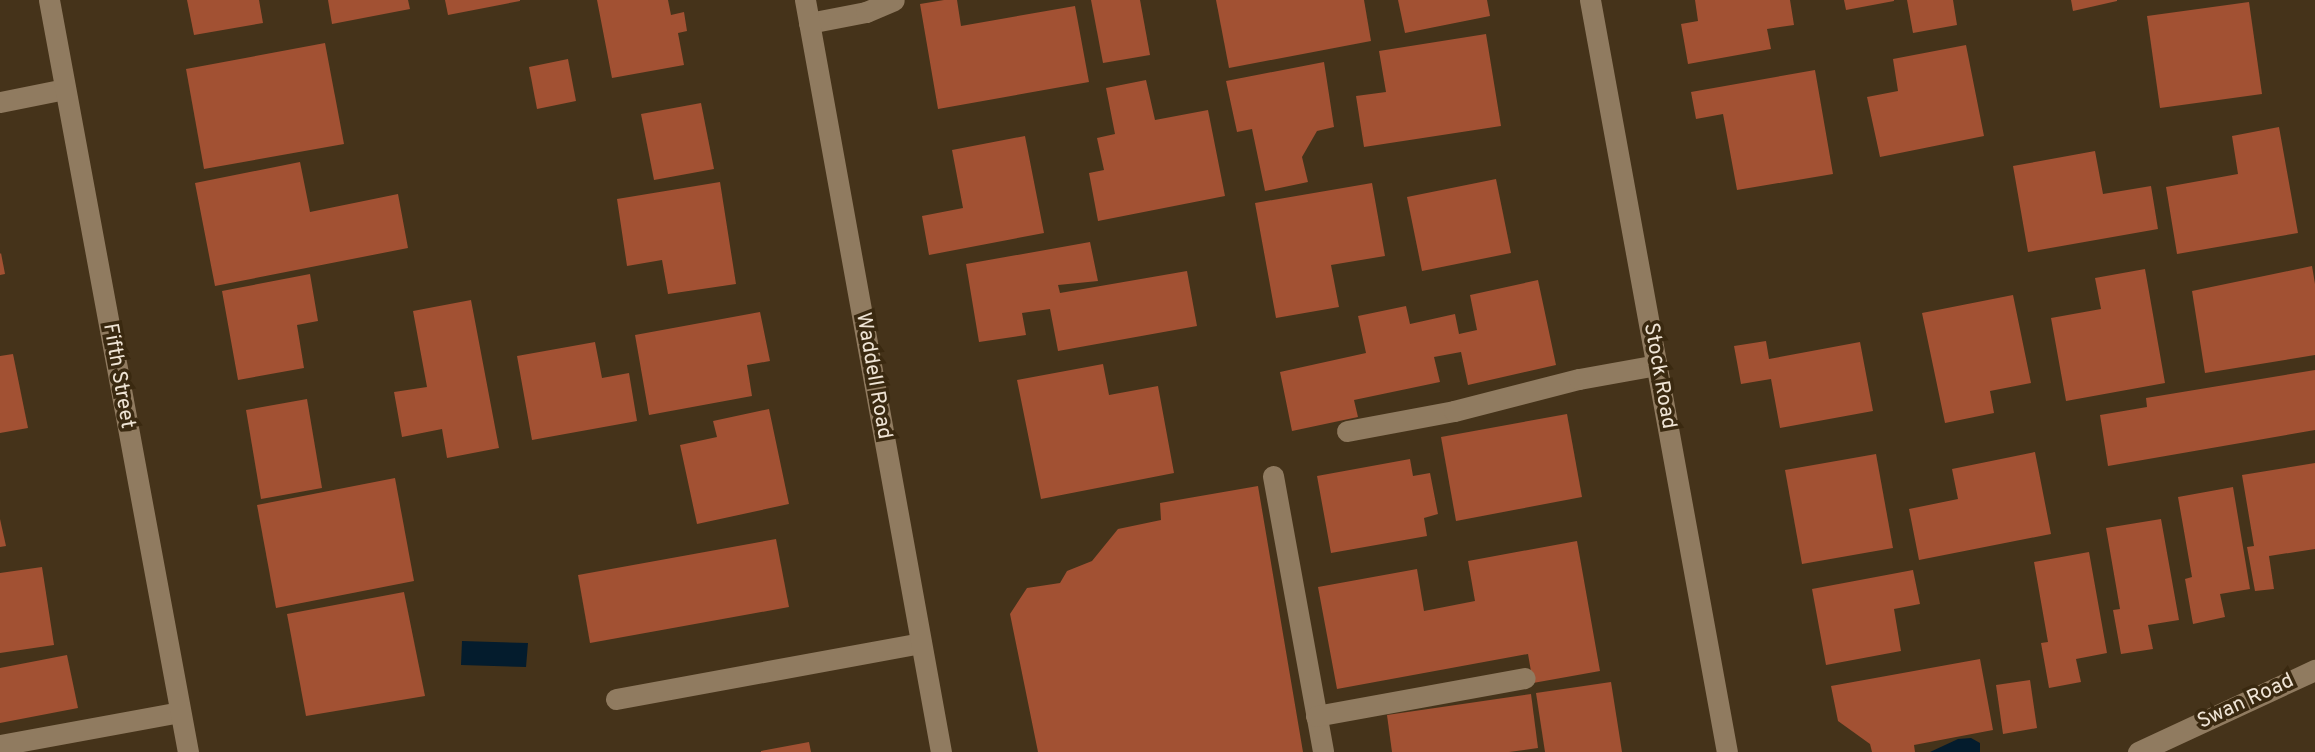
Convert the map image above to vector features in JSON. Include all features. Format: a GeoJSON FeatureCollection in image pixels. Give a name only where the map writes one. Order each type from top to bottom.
{"type":"FeatureCollection","features":[{"type":"Feature","properties":{"kind":"street","name":"Fifth Street"},"geometry":{"type":"LineString","coordinates":[[49,0],[188,752]]}},
{"type":"Feature","properties":{"kind":"street","name":"Waddell Road"},"geometry":{"type":"LineString","coordinates":[[805,0],[941,752]]}},
{"type":"Feature","properties":{"kind":"street"},"geometry":{"type":"LineString","coordinates":[[809,23],[866,12],[894,0]]}},
{"type":"Feature","properties":{"kind":"street","name":"Stock Road"},"geometry":{"type":"LineString","coordinates":[[1590,0],[1727,752]]}},
{"type":"Feature","properties":{"kind":"street"},"geometry":{"type":"LineString","coordinates":[[0,102],[65,89]]}},
{"type":"Feature","properties":{"kind":"street"},"geometry":{"type":"LineString","coordinates":[[1347,431],[1454,411],[1579,379],[1657,365]]}},
{"type":"Feature","properties":{"kind":"street"},"geometry":{"type":"LineString","coordinates":[[1273,476],[1323,752]]}},
{"type":"Feature","properties":{"kind":"street"},"geometry":{"type":"LineString","coordinates":[[616,699],[921,643]]}},
{"type":"Feature","properties":{"kind":"street","name":"Swan Road"},"geometry":{"type":"LineString","coordinates":[[2138,752],[2315,670]]}},
{"type":"Feature","properties":{"kind":"street"},"geometry":{"type":"LineString","coordinates":[[1317,716],[1525,678]]}},
{"type":"Feature","properties":{"kind":"street"},"geometry":{"type":"LineString","coordinates":[[0,745],[180,712]]}},
{"type":"Feature","properties":{"kind":"water"},"geometry":{"type":"Polygon","coordinates":[[[462,641],[528,643],[526,667],[461,665],[462,641]]]}},
{"type":"Feature","properties":{"kind":"water"},"geometry":{"type":"Polygon","coordinates":[[[1971,738],[1980,743],[1980,752],[1930,752],[1958,739],[1971,738]]]}},
{"type":"Feature","properties":{"kind":"building"},"geometry":{"type":"Polygon","coordinates":[[[187,0],[259,0],[263,23],[194,35],[187,0]]]}},
{"type":"Feature","properties":{"kind":"building"},"geometry":{"type":"Polygon","coordinates":[[[328,0],[408,0],[410,9],[332,24],[328,0]]]}},
{"type":"Feature","properties":{"kind":"building"},"geometry":{"type":"Polygon","coordinates":[[[445,0],[520,0],[520,1],[448,15],[445,0]]]}},
{"type":"Feature","properties":{"kind":"building"},"geometry":{"type":"Polygon","coordinates":[[[597,0],[668,0],[671,15],[684,12],[687,31],[678,33],[684,65],[612,78],[597,0]]]}},
{"type":"Feature","properties":{"kind":"building"},"geometry":{"type":"Polygon","coordinates":[[[957,0],[961,26],[1075,6],[1089,82],[938,109],[920,4],[957,0]]]}},
{"type":"Feature","properties":{"kind":"building"},"geometry":{"type":"Polygon","coordinates":[[[1091,0],[1140,0],[1150,55],[1103,63],[1091,0]]]}},
{"type":"Feature","properties":{"kind":"building"},"geometry":{"type":"Polygon","coordinates":[[[1216,0],[1364,0],[1371,41],[1229,68],[1216,0]]]}},
{"type":"Feature","properties":{"kind":"building"},"geometry":{"type":"Polygon","coordinates":[[[1398,0],[1487,0],[1490,16],[1405,33],[1398,0]]]}},
{"type":"Feature","properties":{"kind":"building"},"geometry":{"type":"Polygon","coordinates":[[[1695,0],[1790,0],[1794,25],[1767,29],[1771,49],[1688,64],[1681,24],[1698,21],[1695,0]]]}},
{"type":"Feature","properties":{"kind":"building"},"geometry":{"type":"Polygon","coordinates":[[[1844,0],[1894,0],[1894,1],[1846,10],[1844,0]]]}},
{"type":"Feature","properties":{"kind":"building"},"geometry":{"type":"Polygon","coordinates":[[[1907,0],[1953,0],[1957,25],[1913,33],[1907,0]]]}},
{"type":"Feature","properties":{"kind":"building"},"geometry":{"type":"Polygon","coordinates":[[[2071,0],[2117,0],[2117,1],[2073,11],[2071,0]]]}},
{"type":"Feature","properties":{"kind":"building"},"geometry":{"type":"Polygon","coordinates":[[[2249,2],[2262,94],[2160,108],[2147,16],[2249,2]]]}},
{"type":"Feature","properties":{"kind":"building"},"geometry":{"type":"Polygon","coordinates":[[[1486,34],[1501,126],[1364,147],[1356,96],[1386,92],[1379,51],[1486,34]]]}},
{"type":"Feature","properties":{"kind":"building"},"geometry":{"type":"Polygon","coordinates":[[[325,43],[344,144],[204,169],[186,69],[325,43]]]}},
{"type":"Feature","properties":{"kind":"building"},"geometry":{"type":"Polygon","coordinates":[[[1966,45],[1984,136],[1880,157],[1867,97],[1898,91],[1893,59],[1966,45]]]}},
{"type":"Feature","properties":{"kind":"building"},"geometry":{"type":"Polygon","coordinates":[[[568,59],[576,101],[537,109],[529,67],[568,59]]]}},
{"type":"Feature","properties":{"kind":"building"},"geometry":{"type":"Polygon","coordinates":[[[1324,62],[1334,127],[1317,131],[1302,157],[1308,182],[1265,191],[1252,129],[1237,132],[1226,81],[1324,62]]]}},
{"type":"Feature","properties":{"kind":"building"},"geometry":{"type":"Polygon","coordinates":[[[1815,70],[1833,174],[1737,190],[1723,114],[1696,119],[1691,92],[1815,70]]]}},
{"type":"Feature","properties":{"kind":"building"},"geometry":{"type":"Polygon","coordinates":[[[1146,80],[1155,120],[1208,110],[1225,196],[1098,221],[1089,173],[1104,170],[1097,138],[1115,134],[1106,88],[1146,80]]]}},
{"type":"Feature","properties":{"kind":"building"},"geometry":{"type":"Polygon","coordinates":[[[701,103],[714,169],[654,180],[641,114],[701,103]]]}},
{"type":"Feature","properties":{"kind":"building"},"geometry":{"type":"Polygon","coordinates":[[[2279,127],[2298,233],[2177,254],[2166,187],[2238,174],[2232,136],[2279,127]]]}},
{"type":"Feature","properties":{"kind":"building"},"geometry":{"type":"Polygon","coordinates":[[[1025,136],[1044,233],[929,255],[922,216],[963,208],[952,150],[1025,136]]]}},
{"type":"Feature","properties":{"kind":"building"},"geometry":{"type":"Polygon","coordinates":[[[2095,151],[2103,194],[2151,186],[2158,229],[2028,252],[2013,166],[2095,151]]]}},
{"type":"Feature","properties":{"kind":"building"},"geometry":{"type":"Polygon","coordinates":[[[300,162],[310,212],[398,194],[408,248],[215,286],[195,183],[300,162]]]}},
{"type":"Feature","properties":{"kind":"building"},"geometry":{"type":"Polygon","coordinates":[[[1496,179],[1511,253],[1422,271],[1407,197],[1496,179]]]}},
{"type":"Feature","properties":{"kind":"building"},"geometry":{"type":"Polygon","coordinates":[[[720,182],[736,284],[668,294],[662,260],[627,266],[617,199],[720,182]]]}},
{"type":"Feature","properties":{"kind":"building"},"geometry":{"type":"Polygon","coordinates":[[[1372,183],[1385,256],[1331,265],[1339,307],[1276,318],[1255,203],[1372,183]]]}},
{"type":"Feature","properties":{"kind":"building"},"geometry":{"type":"Polygon","coordinates":[[[1090,242],[1098,281],[1058,285],[1060,293],[1187,271],[1197,326],[1058,351],[1050,309],[1022,313],[1026,335],[979,342],[966,264],[1090,242]]]}},
{"type":"Feature","properties":{"kind":"building"},"geometry":{"type":"Polygon","coordinates":[[[0,254],[5,274],[0,275],[0,254]]]}},
{"type":"Feature","properties":{"kind":"building"},"geometry":{"type":"Polygon","coordinates":[[[2312,266],[2315,284],[2315,355],[2205,373],[2192,291],[2312,266]]]}},
{"type":"Feature","properties":{"kind":"building"},"geometry":{"type":"Polygon","coordinates":[[[2145,269],[2165,383],[2066,401],[2051,318],[2101,309],[2095,278],[2145,269]]]}},
{"type":"Feature","properties":{"kind":"building"},"geometry":{"type":"Polygon","coordinates":[[[310,274],[318,321],[297,325],[304,368],[238,380],[222,291],[310,274]]]}},
{"type":"Feature","properties":{"kind":"building"},"geometry":{"type":"Polygon","coordinates":[[[1538,280],[1556,365],[1468,385],[1461,352],[1434,357],[1440,382],[1354,400],[1358,417],[1292,431],[1280,372],[1366,353],[1358,316],[1406,306],[1410,324],[1455,314],[1459,334],[1477,330],[1470,295],[1538,280]]]}},
{"type":"Feature","properties":{"kind":"building"},"geometry":{"type":"Polygon","coordinates":[[[2013,295],[2031,383],[1990,391],[1994,413],[1945,423],[1922,313],[2013,295]]]}},
{"type":"Feature","properties":{"kind":"building"},"geometry":{"type":"Polygon","coordinates":[[[471,300],[499,448],[447,458],[442,429],[402,437],[394,392],[427,387],[413,311],[471,300]]]}},
{"type":"Feature","properties":{"kind":"building"},"geometry":{"type":"Polygon","coordinates":[[[760,312],[770,361],[747,365],[752,396],[649,415],[635,335],[760,312]]]}},
{"type":"Feature","properties":{"kind":"building"},"geometry":{"type":"Polygon","coordinates":[[[1766,341],[1769,359],[1860,342],[1873,411],[1780,428],[1771,379],[1741,384],[1734,346],[1766,341]]]}},
{"type":"Feature","properties":{"kind":"building"},"geometry":{"type":"Polygon","coordinates":[[[595,342],[602,378],[629,373],[637,421],[532,440],[517,356],[595,342]]]}},
{"type":"Feature","properties":{"kind":"building"},"geometry":{"type":"Polygon","coordinates":[[[13,354],[28,428],[0,433],[0,356],[13,354]]]}},
{"type":"Feature","properties":{"kind":"building"},"geometry":{"type":"Polygon","coordinates":[[[1103,364],[1109,395],[1158,386],[1174,473],[1041,499],[1017,380],[1103,364]]]}},
{"type":"Feature","properties":{"kind":"building"},"geometry":{"type":"Polygon","coordinates":[[[2315,370],[2315,430],[2108,466],[2100,415],[2147,407],[2146,398],[2315,370]]]}},
{"type":"Feature","properties":{"kind":"building"},"geometry":{"type":"Polygon","coordinates":[[[307,399],[322,488],[261,499],[246,410],[307,399]]]}},
{"type":"Feature","properties":{"kind":"building"},"geometry":{"type":"Polygon","coordinates":[[[769,409],[789,504],[697,524],[680,445],[717,437],[713,421],[769,409]]]}},
{"type":"Feature","properties":{"kind":"building"},"geometry":{"type":"Polygon","coordinates":[[[1567,414],[1582,497],[1456,521],[1441,437],[1567,414]]]}},
{"type":"Feature","properties":{"kind":"building"},"geometry":{"type":"Polygon","coordinates":[[[2035,452],[2051,534],[1919,560],[1909,509],[1958,499],[1952,469],[2035,452]]]}},
{"type":"Feature","properties":{"kind":"building"},"geometry":{"type":"Polygon","coordinates":[[[1876,454],[1893,548],[1802,564],[1785,470],[1876,454]]]}},
{"type":"Feature","properties":{"kind":"building"},"geometry":{"type":"Polygon","coordinates":[[[1410,459],[1413,476],[1430,473],[1438,514],[1424,518],[1427,536],[1331,553],[1317,476],[1410,459]]]}},
{"type":"Feature","properties":{"kind":"building"},"geometry":{"type":"Polygon","coordinates":[[[2315,463],[2315,549],[2269,556],[2274,589],[2255,591],[2247,547],[2254,546],[2242,475],[2315,463]]]}},
{"type":"Feature","properties":{"kind":"building"},"geometry":{"type":"Polygon","coordinates":[[[395,478],[414,581],[276,608],[257,505],[395,478]]]}},
{"type":"Feature","properties":{"kind":"building"},"geometry":{"type":"Polygon","coordinates":[[[1258,486],[1303,752],[1038,752],[1010,614],[1027,588],[1060,583],[1067,571],[1092,561],[1118,529],[1161,520],[1160,503],[1258,486]]]}},
{"type":"Feature","properties":{"kind":"building"},"geometry":{"type":"Polygon","coordinates":[[[2233,487],[2250,589],[2220,594],[2225,617],[2193,624],[2185,579],[2192,577],[2178,497],[2233,487]]]}},
{"type":"Feature","properties":{"kind":"building"},"geometry":{"type":"Polygon","coordinates":[[[0,519],[6,546],[0,547],[0,519]]]}},
{"type":"Feature","properties":{"kind":"building"},"geometry":{"type":"Polygon","coordinates":[[[2161,519],[2179,620],[2148,625],[2153,649],[2121,654],[2113,610],[2120,609],[2106,528],[2161,519]]]}},
{"type":"Feature","properties":{"kind":"building"},"geometry":{"type":"Polygon","coordinates":[[[776,539],[789,607],[590,643],[578,575],[776,539]]]}},
{"type":"Feature","properties":{"kind":"building"},"geometry":{"type":"Polygon","coordinates":[[[1577,541],[1600,671],[1533,683],[1528,654],[1337,689],[1318,587],[1417,569],[1424,611],[1475,601],[1468,561],[1577,541]]]}},
{"type":"Feature","properties":{"kind":"building"},"geometry":{"type":"Polygon","coordinates":[[[2089,552],[2107,653],[2076,659],[2081,682],[2049,688],[2041,643],[2048,642],[2034,562],[2089,552]]]}},
{"type":"Feature","properties":{"kind":"building"},"geometry":{"type":"Polygon","coordinates":[[[42,567],[54,645],[0,653],[0,573],[42,567]]]}},
{"type":"Feature","properties":{"kind":"building"},"geometry":{"type":"Polygon","coordinates":[[[1913,570],[1920,604],[1894,609],[1901,651],[1826,665],[1812,589],[1913,570]]]}},
{"type":"Feature","properties":{"kind":"building"},"geometry":{"type":"Polygon","coordinates":[[[404,592],[425,696],[306,716],[287,614],[404,592]]]}},
{"type":"Feature","properties":{"kind":"building"},"geometry":{"type":"Polygon","coordinates":[[[67,655],[78,708],[0,723],[0,668],[67,655]]]}},
{"type":"Feature","properties":{"kind":"building"},"geometry":{"type":"Polygon","coordinates":[[[1980,659],[1993,730],[1914,745],[1915,752],[1872,752],[1870,744],[1838,721],[1831,686],[1980,659]]]}},
{"type":"Feature","properties":{"kind":"building"},"geometry":{"type":"Polygon","coordinates":[[[2030,680],[2037,728],[2003,734],[1996,685],[2030,680]]]}},
{"type":"Feature","properties":{"kind":"building"},"geometry":{"type":"Polygon","coordinates":[[[1611,682],[1622,752],[1545,752],[1536,693],[1611,682]]]}},
{"type":"Feature","properties":{"kind":"building"},"geometry":{"type":"Polygon","coordinates":[[[1531,694],[1538,748],[1509,752],[1392,752],[1387,715],[1531,694]]]}},
{"type":"Feature","properties":{"kind":"building"},"geometry":{"type":"Polygon","coordinates":[[[809,742],[811,752],[761,752],[761,751],[809,742]]]}}]}
